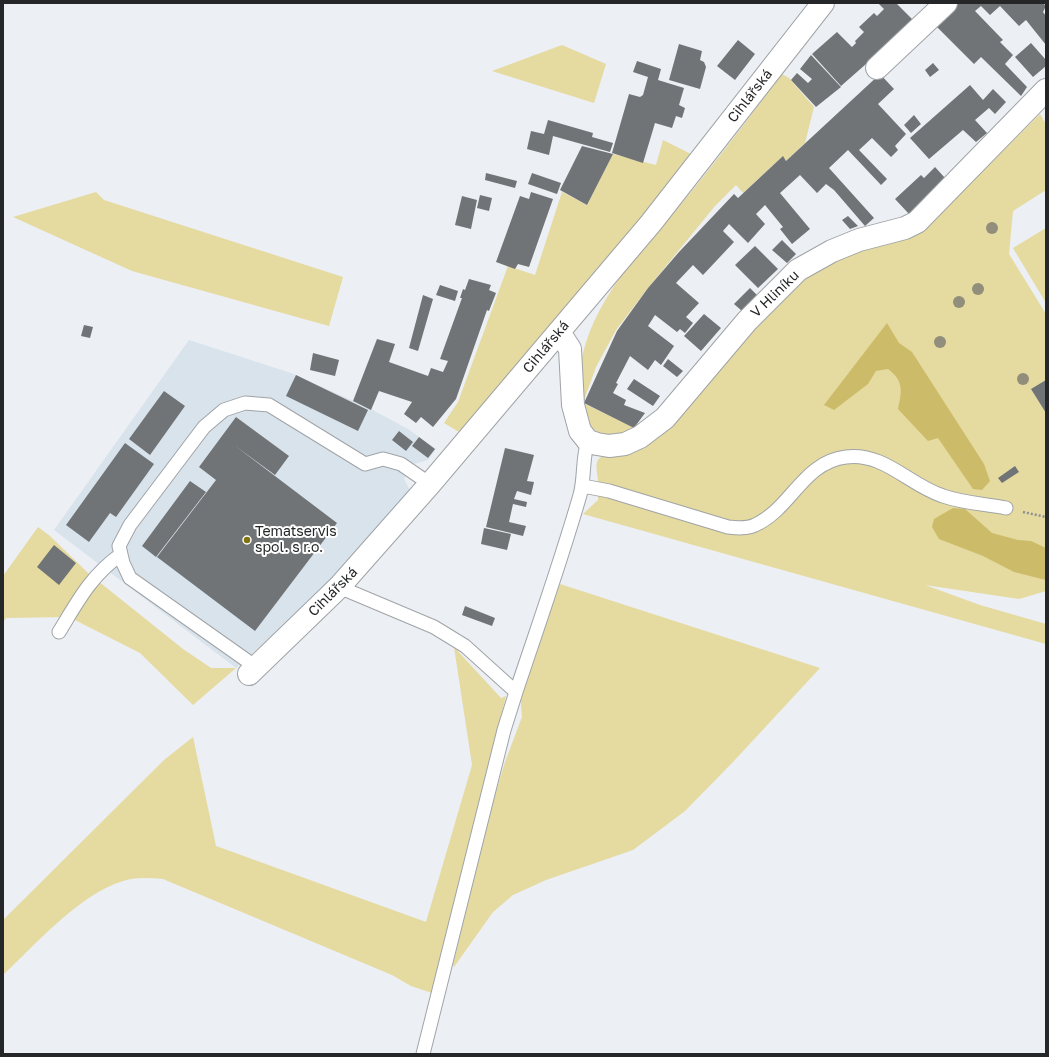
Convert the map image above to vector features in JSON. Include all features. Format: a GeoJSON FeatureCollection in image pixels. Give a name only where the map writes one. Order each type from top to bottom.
{"type":"FeatureCollection","features":[{"type":"Feature","properties":{"kind":"street","name":"Cihlářská"},"geometry":{"type":"LineString","coordinates":[[252,671],[339,588],[430,484],[651,223],[824,3]]}},
{"type":"Feature","properties":{"kind":"street"},"geometry":{"type":"LineString","coordinates":[[877,68],[946,3]]}},
{"type":"Feature","properties":{"kind":"street","name":"V Hliníku"},"geometry":{"type":"LineString","coordinates":[[588,441],[597,444],[620,445],[640,438],[652,429],[665,418],[746,321],[798,270],[832,251],[859,240],[904,228],[917,222],[1046,90]]}},
{"type":"Feature","properties":{"kind":"street"},"geometry":{"type":"LineString","coordinates":[[559,332],[570,349],[571,387],[577,425],[583,436],[588,441]]}},
{"type":"Feature","properties":{"kind":"lane"},"geometry":{"type":"LineString","coordinates":[[252,671],[130,578],[120,555],[120,546],[130,526],[204,427],[224,410],[245,403],[269,405],[365,464],[383,459],[401,464],[430,484]]}},
{"type":"Feature","properties":{"kind":"lane"},"geometry":{"type":"LineString","coordinates":[[423,1054],[504,730],[564,550],[583,486],[585,455],[588,441]]}},
{"type":"Feature","properties":{"kind":"lane"},"geometry":{"type":"LineString","coordinates":[[583,486],[609,491],[728,527],[745,528],[755,525],[774,512],[814,469],[825,463],[846,456],[872,457],[942,496],[1006,508]]}},
{"type":"Feature","properties":{"kind":"lane"},"geometry":{"type":"LineString","coordinates":[[58,632],[88,585],[103,567],[120,555]]}},
{"type":"Feature","properties":{"kind":"lane"},"geometry":{"type":"LineString","coordinates":[[339,588],[434,627],[465,646],[516,692]]}},
{"type":"Feature","properties":{"kind":"path"},"geometry":{"type":"LineString","coordinates":[[1006,508],[1046,517]]}},
{"type":"Feature","properties":{"kind":"shaded area"},"geometry":{"type":"Polygon","coordinates":[[[562,45],[606,64],[594,103],[492,71],[562,45]]]}},
{"type":"Feature","properties":{"kind":"shaded area"},"geometry":{"type":"Polygon","coordinates":[[[782,74],[789,78],[814,107],[805,143],[786,161],[782,157],[743,193],[736,185],[715,206],[616,330],[596,367],[583,403],[635,428],[633,434],[624,435],[607,434],[593,429],[583,417],[579,403],[578,388],[580,369],[586,342],[596,317],[609,294],[625,271],[706,173],[782,74]]]}},
{"type":"Feature","properties":{"kind":"shaded area"},"geometry":{"type":"Polygon","coordinates":[[[1040,114],[1046,124],[1046,190],[1013,211],[1009,254],[1046,314],[1046,591],[1019,599],[925,585],[980,605],[1046,624],[1046,644],[583,514],[598,500],[597,462],[599,459],[602,456],[613,452],[777,301],[814,271],[855,249],[926,227],[1040,114]]]}},
{"type":"Feature","properties":{"kind":"shaded area"},"geometry":{"type":"Polygon","coordinates":[[[663,140],[691,154],[578,299],[459,432],[444,423],[458,402],[508,266],[535,275],[562,192],[587,205],[613,154],[656,165],[663,140]]]}},
{"type":"Feature","properties":{"kind":"shaded area"},"geometry":{"type":"Polygon","coordinates":[[[96,192],[104,200],[343,277],[329,326],[132,271],[13,217],[96,192]]]}},
{"type":"Feature","properties":{"kind":"shaded area"},"geometry":{"type":"Polygon","coordinates":[[[1046,228],[1046,303],[1013,248],[1046,228]]]}},
{"type":"Feature","properties":{"kind":"shaded area"},"geometry":{"type":"Polygon","coordinates":[[[887,323],[899,343],[912,352],[984,464],[990,481],[982,490],[973,489],[938,438],[928,441],[898,409],[901,392],[899,382],[893,373],[888,369],[876,371],[868,384],[834,410],[824,405],[887,323]]]}},
{"type":"Feature","properties":{"kind":"shaded area"},"geometry":{"type":"Polygon","coordinates":[[[189,340],[291,373],[369,408],[408,429],[436,449],[428,460],[414,464],[404,479],[410,490],[327,585],[236,668],[54,530],[189,340]]]}},
{"type":"Feature","properties":{"kind":"shaded area"},"geometry":{"type":"Polygon","coordinates":[[[953,508],[965,509],[992,533],[1018,540],[1031,541],[1046,548],[1046,580],[1014,572],[983,556],[939,539],[932,527],[934,519],[953,508]]]}},
{"type":"Feature","properties":{"kind":"shaded area"},"geometry":{"type":"Polygon","coordinates":[[[38,527],[50,536],[88,573],[183,649],[211,668],[236,668],[193,705],[140,653],[69,617],[6,618],[3,622],[3,576],[38,527]]]}},
{"type":"Feature","properties":{"kind":"shaded area"},"geometry":{"type":"Polygon","coordinates":[[[560,584],[820,668],[733,762],[685,811],[633,850],[546,880],[513,895],[493,912],[454,967],[453,965],[484,831],[505,762],[522,717],[520,691],[560,584]]]}},
{"type":"Feature","properties":{"kind":"shaded area"},"geometry":{"type":"Polygon","coordinates":[[[454,647],[501,698],[506,696],[432,993],[411,986],[392,975],[163,879],[153,878],[138,878],[123,881],[91,897],[59,921],[3,975],[3,920],[164,760],[193,737],[216,846],[426,922],[472,765],[454,647]]]}},
{"type":"Feature","properties":{"kind":"building"},"geometry":{"type":"Polygon","coordinates":[[[878,3],[896,3],[916,23],[868,67],[866,64],[841,86],[812,54],[837,32],[852,47],[856,43],[855,41],[864,32],[859,27],[874,13],[877,16],[884,9],[878,3]]]}},
{"type":"Feature","properties":{"kind":"building"},"geometry":{"type":"Polygon","coordinates":[[[955,3],[1043,3],[1046,6],[1043,12],[1046,16],[1046,45],[1026,20],[1019,26],[1000,6],[990,15],[981,6],[975,11],[1003,40],[1000,42],[1013,55],[1005,64],[1027,87],[1021,96],[981,57],[974,64],[934,24],[955,3]]]}},
{"type":"Feature","properties":{"kind":"building"},"geometry":{"type":"Polygon","coordinates":[[[738,40],[755,54],[735,80],[717,66],[738,40]]]}},
{"type":"Feature","properties":{"kind":"building"},"geometry":{"type":"Polygon","coordinates":[[[1031,43],[1046,60],[1046,66],[1033,77],[1015,57],[1031,43]]]}},
{"type":"Feature","properties":{"kind":"building"},"geometry":{"type":"Polygon","coordinates":[[[679,44],[702,51],[700,60],[704,62],[706,67],[700,89],[669,80],[679,44]]]}},
{"type":"Feature","properties":{"kind":"building"},"geometry":{"type":"Polygon","coordinates":[[[811,55],[841,87],[816,107],[791,80],[797,73],[808,83],[812,79],[800,69],[811,55]]]}},
{"type":"Feature","properties":{"kind":"building"},"geometry":{"type":"Polygon","coordinates":[[[637,61],[661,69],[658,80],[684,88],[679,105],[685,108],[682,118],[676,116],[672,128],[655,123],[643,163],[612,153],[629,94],[640,97],[643,95],[648,77],[633,72],[637,61]]]}},
{"type":"Feature","properties":{"kind":"building"},"geometry":{"type":"Polygon","coordinates":[[[933,63],[939,70],[930,77],[925,70],[933,63]]]}},
{"type":"Feature","properties":{"kind":"building"},"geometry":{"type":"Polygon","coordinates":[[[880,74],[894,89],[878,104],[906,134],[895,146],[898,150],[891,157],[872,138],[859,150],[887,179],[881,185],[848,150],[829,168],[874,218],[865,226],[834,190],[826,184],[817,193],[800,175],[780,193],[810,229],[792,244],[780,229],[783,227],[765,205],[756,214],[765,224],[748,243],[729,224],[723,231],[734,242],[703,275],[693,265],[676,283],[699,303],[686,317],[693,323],[685,333],[680,329],[677,332],[655,315],[648,326],[674,346],[661,365],[655,360],[648,370],[630,356],[616,383],[618,384],[613,393],[626,400],[624,405],[645,413],[634,428],[584,403],[617,331],[648,288],[679,252],[734,194],[738,198],[783,156],[786,161],[880,74]]]}},
{"type":"Feature","properties":{"kind":"building"},"geometry":{"type":"Polygon","coordinates":[[[970,85],[983,100],[993,89],[1006,102],[995,114],[989,108],[975,120],[987,133],[976,142],[963,130],[929,159],[910,138],[970,85]]]}},
{"type":"Feature","properties":{"kind":"building"},"geometry":{"type":"Polygon","coordinates":[[[914,115],[921,124],[911,133],[904,125],[914,115]]]}},
{"type":"Feature","properties":{"kind":"building"},"geometry":{"type":"Polygon","coordinates":[[[548,120],[593,133],[592,137],[613,143],[610,152],[553,136],[549,155],[527,149],[531,131],[544,134],[548,120]]]}},
{"type":"Feature","properties":{"kind":"building"},"geometry":{"type":"Polygon","coordinates":[[[582,146],[613,154],[587,205],[560,190],[582,146]]]}},
{"type":"Feature","properties":{"kind":"building"},"geometry":{"type":"Polygon","coordinates":[[[935,167],[945,178],[909,214],[895,199],[921,175],[924,178],[935,167]]]}},
{"type":"Feature","properties":{"kind":"building"},"geometry":{"type":"Polygon","coordinates":[[[486,173],[517,181],[515,188],[485,180],[486,173]]]}},
{"type":"Feature","properties":{"kind":"building"},"geometry":{"type":"Polygon","coordinates":[[[532,173],[561,183],[557,194],[528,184],[532,173]]]}},
{"type":"Feature","properties":{"kind":"building"},"geometry":{"type":"Polygon","coordinates":[[[531,192],[553,199],[529,267],[518,264],[515,269],[496,262],[520,196],[529,199],[531,192]]]}},
{"type":"Feature","properties":{"kind":"building"},"geometry":{"type":"Polygon","coordinates":[[[480,195],[492,198],[489,211],[477,208],[480,195]]]}},
{"type":"Feature","properties":{"kind":"building"},"geometry":{"type":"Polygon","coordinates":[[[462,196],[477,200],[471,229],[455,225],[462,196]]]}},
{"type":"Feature","properties":{"kind":"building"},"geometry":{"type":"Polygon","coordinates":[[[848,216],[858,226],[850,229],[842,220],[848,216]]]}},
{"type":"Feature","properties":{"kind":"building"},"geometry":{"type":"Polygon","coordinates":[[[782,240],[796,254],[787,263],[772,250],[782,240]]]}},
{"type":"Feature","properties":{"kind":"building"},"geometry":{"type":"Polygon","coordinates":[[[755,246],[778,269],[758,288],[735,265],[755,246]]]}},
{"type":"Feature","properties":{"kind":"building"},"geometry":{"type":"Polygon","coordinates":[[[469,279],[491,285],[489,290],[496,293],[489,311],[487,310],[456,399],[433,427],[421,417],[416,423],[404,414],[412,402],[379,391],[371,410],[353,401],[377,339],[395,344],[389,362],[428,376],[431,368],[443,372],[448,361],[440,359],[462,298],[460,298],[463,289],[465,290],[469,279]]]}},
{"type":"Feature","properties":{"kind":"building"},"geometry":{"type":"Polygon","coordinates":[[[440,285],[458,291],[455,301],[436,295],[440,285]]]}},
{"type":"Feature","properties":{"kind":"building"},"geometry":{"type":"Polygon","coordinates":[[[750,288],[757,295],[742,311],[734,304],[750,288]]]}},
{"type":"Feature","properties":{"kind":"building"},"geometry":{"type":"Polygon","coordinates":[[[423,295],[433,299],[418,351],[409,348],[423,295]]]}},
{"type":"Feature","properties":{"kind":"building"},"geometry":{"type":"Polygon","coordinates":[[[704,314],[721,328],[701,351],[684,336],[704,314]]]}},
{"type":"Feature","properties":{"kind":"building"},"geometry":{"type":"Polygon","coordinates":[[[84,325],[93,327],[90,338],[81,336],[84,325]]]}},
{"type":"Feature","properties":{"kind":"building"},"geometry":{"type":"Polygon","coordinates":[[[313,353],[339,360],[335,376],[310,370],[313,353]]]}},
{"type":"Feature","properties":{"kind":"building"},"geometry":{"type":"Polygon","coordinates":[[[668,359],[683,371],[677,377],[663,366],[668,359]]]}},
{"type":"Feature","properties":{"kind":"building"},"geometry":{"type":"Polygon","coordinates":[[[296,375],[368,410],[358,431],[286,396],[296,375]]]}},
{"type":"Feature","properties":{"kind":"building"},"geometry":{"type":"Polygon","coordinates":[[[634,379],[660,396],[653,406],[627,389],[634,379]]]}},
{"type":"Feature","properties":{"kind":"building"},"geometry":{"type":"Polygon","coordinates":[[[1046,380],[1046,413],[1031,389],[1046,380]]]}},
{"type":"Feature","properties":{"kind":"building"},"geometry":{"type":"Polygon","coordinates":[[[164,391],[185,406],[150,455],[129,439],[164,391]]]}},
{"type":"Feature","properties":{"kind":"building","name":"Tematservis spol. s r.o."},"geometry":{"type":"Polygon","coordinates":[[[236,417],[289,456],[275,475],[234,445],[337,523],[255,631],[157,557],[216,480],[199,467],[236,417]]]}},
{"type":"Feature","properties":{"kind":"building"},"geometry":{"type":"Polygon","coordinates":[[[399,431],[413,442],[406,451],[392,440],[399,431]]]}},
{"type":"Feature","properties":{"kind":"building"},"geometry":{"type":"Polygon","coordinates":[[[419,437],[435,449],[428,458],[412,446],[419,437]]]}},
{"type":"Feature","properties":{"kind":"building"},"geometry":{"type":"Polygon","coordinates":[[[125,443],[154,464],[116,517],[110,513],[89,542],[66,525],[125,443]]]}},
{"type":"Feature","properties":{"kind":"building"},"geometry":{"type":"Polygon","coordinates":[[[505,448],[534,455],[527,481],[534,482],[531,495],[517,491],[514,499],[527,502],[526,507],[513,504],[509,522],[526,526],[523,536],[486,527],[505,448]]]}},
{"type":"Feature","properties":{"kind":"building"},"geometry":{"type":"Polygon","coordinates":[[[1015,466],[1019,472],[1002,483],[998,478],[1015,466]]]}},
{"type":"Feature","properties":{"kind":"building"},"geometry":{"type":"Polygon","coordinates":[[[190,481],[206,492],[156,557],[142,546],[190,481]]]}},
{"type":"Feature","properties":{"kind":"building"},"geometry":{"type":"Polygon","coordinates":[[[484,528],[511,534],[507,550],[481,544],[484,528]]]}},
{"type":"Feature","properties":{"kind":"building"},"geometry":{"type":"Polygon","coordinates":[[[54,545],[76,563],[59,585],[37,567],[54,545]]]}},
{"type":"Feature","properties":{"kind":"building"},"geometry":{"type":"Polygon","coordinates":[[[465,606],[495,618],[492,626],[462,615],[465,606]]]}},
{"type":"Feature","properties":{"kind":"place","name":"Tematservis spol. s r.o."},"geometry":{"type":"Point","coordinates":[247,540]}}]}
